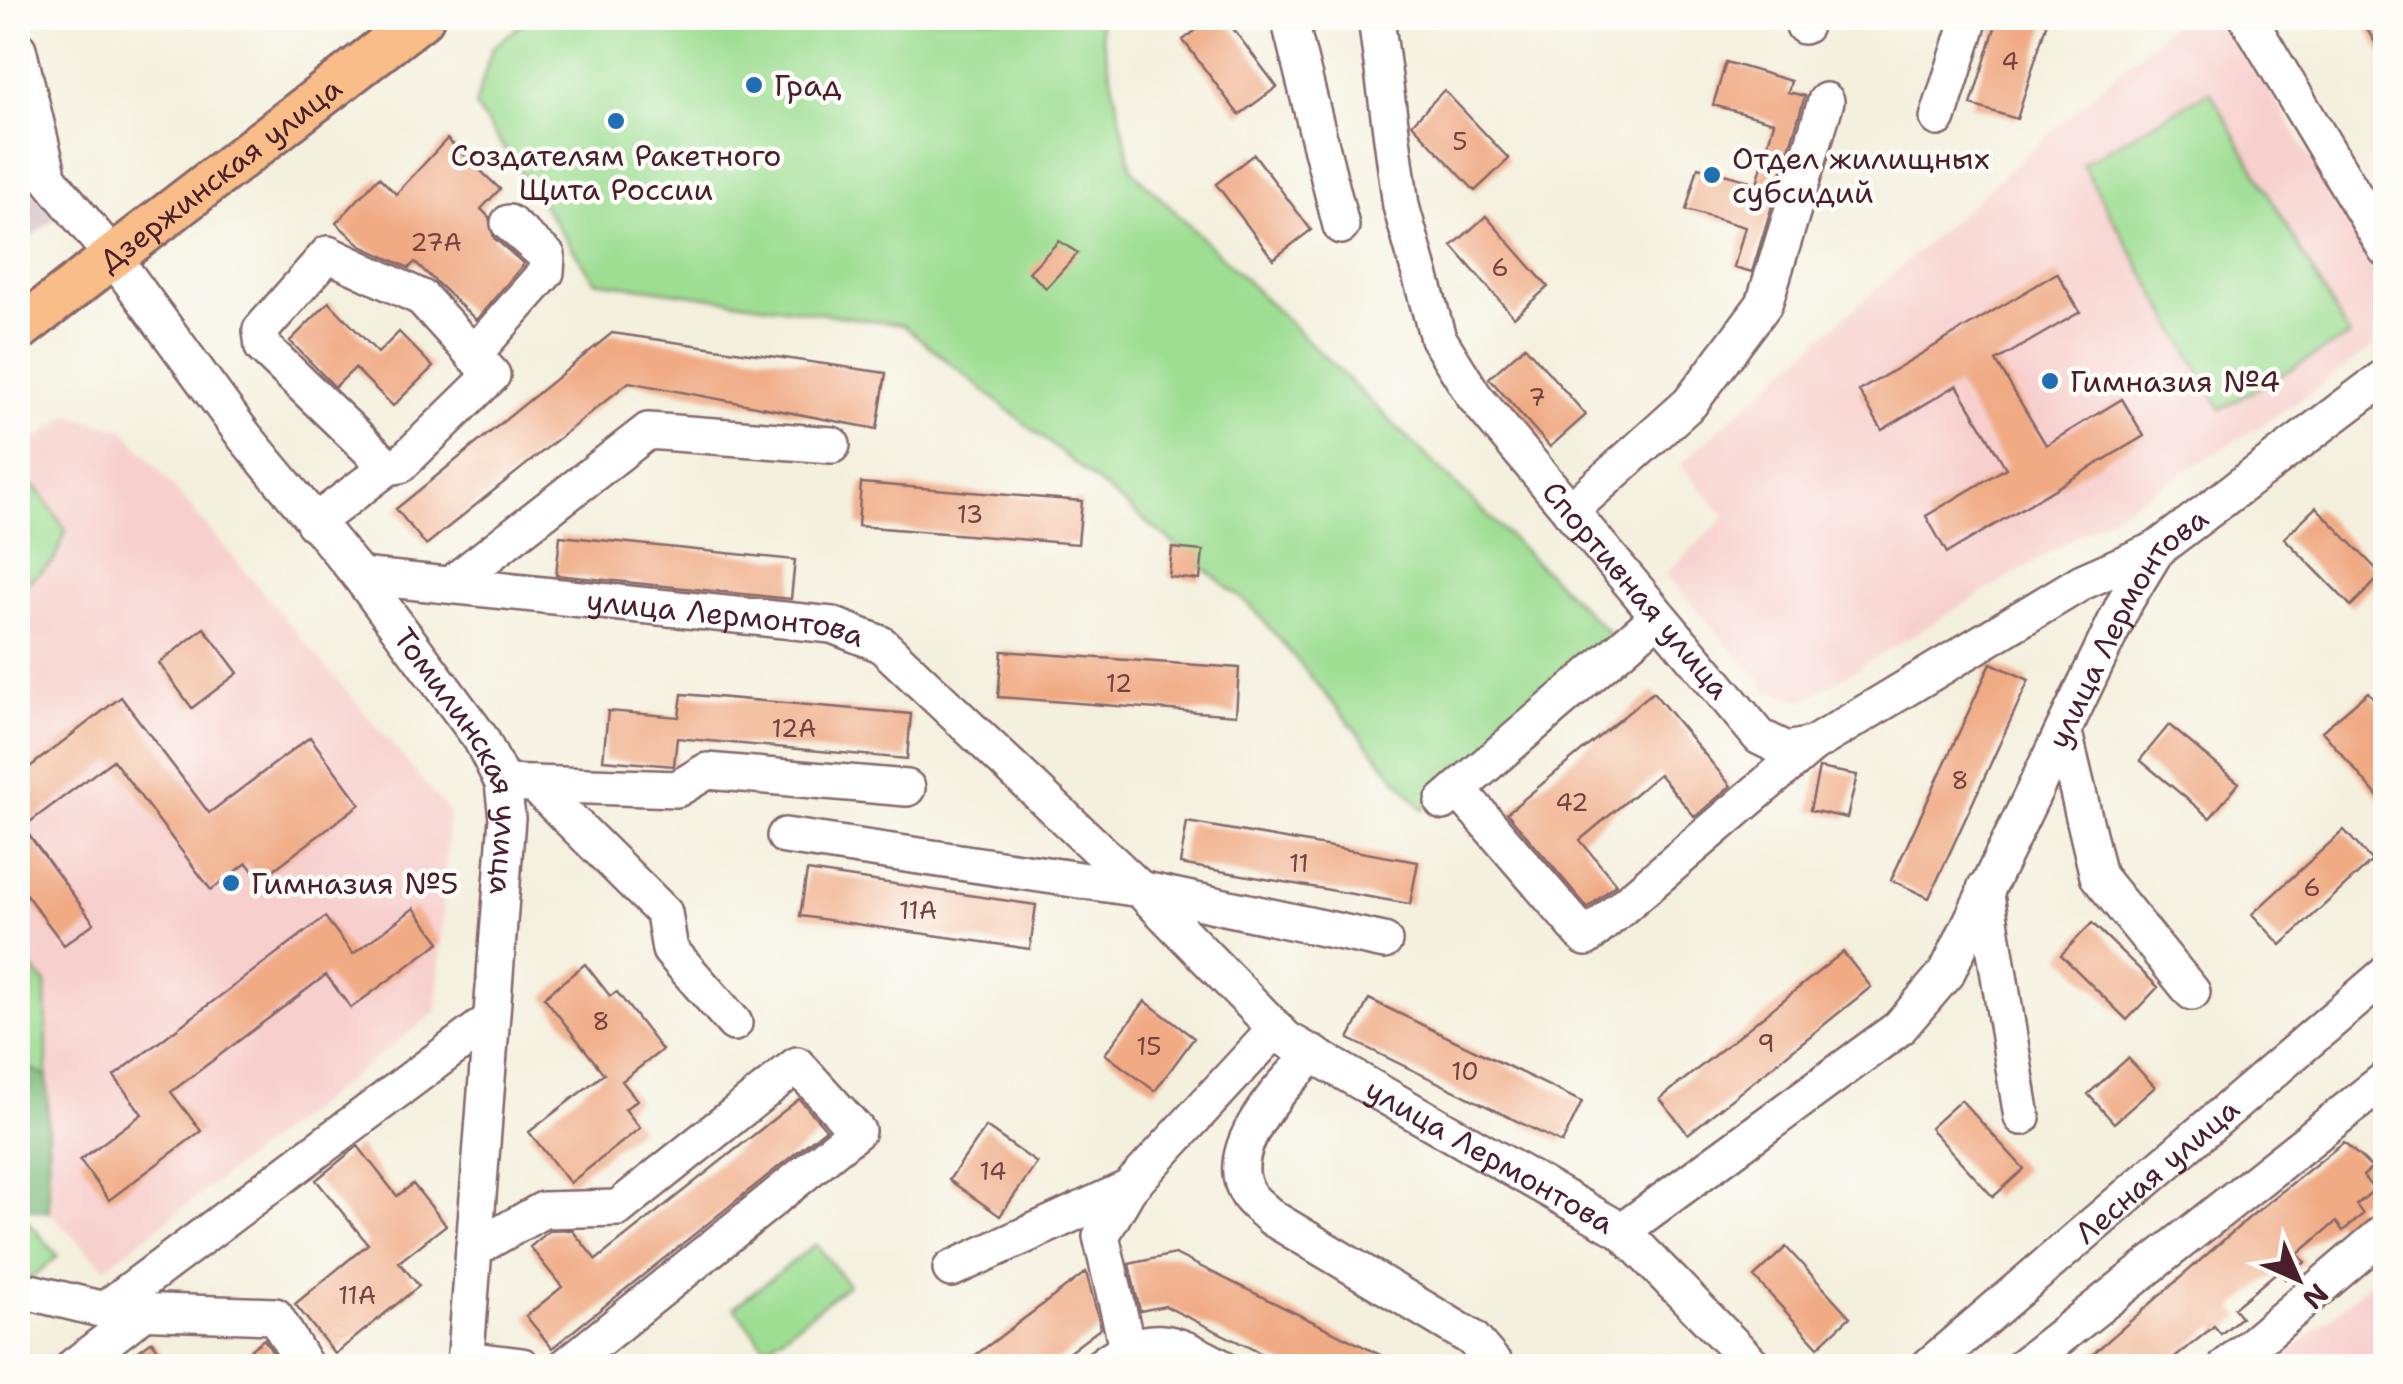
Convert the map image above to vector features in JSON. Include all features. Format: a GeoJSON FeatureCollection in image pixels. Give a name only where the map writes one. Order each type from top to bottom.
{"type":"FeatureCollection","features":[{"type":"Feature","properties":{"kind":"main road","name":"Дзержинская улица"},"geometry":{"type":"LineString","coordinates":[[18,330],[422,18]]}},
{"type":"Feature","properties":{"kind":"street"},"geometry":{"type":"LineString","coordinates":[[1289,18],[1341,226]]}},
{"type":"Feature","properties":{"kind":"street","name":"Спортивная улица"},"geometry":{"type":"LineString","coordinates":[[1376,18],[1401,206],[1438,338],[1474,396],[1760,738],[1787,750],[1812,746]]}},
{"type":"Feature","properties":{"kind":"street"},"geometry":{"type":"LineString","coordinates":[[1938,118],[1970,18]]}},
{"type":"Feature","properties":{"kind":"street"},"geometry":{"type":"LineString","coordinates":[[2248,18],[2386,250]]}},
{"type":"Feature","properties":{"kind":"street"},"geometry":{"type":"LineString","coordinates":[[18,49],[50,180]]}},
{"type":"Feature","properties":{"kind":"street"},"geometry":{"type":"LineString","coordinates":[[1570,511],[1690,403],[1764,304],[1826,100]]}},
{"type":"Feature","properties":{"kind":"street","name":"Томилинская улица"},"geometry":{"type":"LineString","coordinates":[[18,141],[113,257],[245,437],[360,576],[481,739],[519,783],[507,818],[488,1022],[465,1363]]}},
{"type":"Feature","properties":{"kind":"street"},"geometry":{"type":"LineString","coordinates":[[474,354],[546,272],[547,256],[508,223]]}},
{"type":"Feature","properties":{"kind":"street"},"geometry":{"type":"LineString","coordinates":[[314,523],[388,467],[400,465],[492,375],[422,298],[328,254],[261,330],[263,347],[388,467]]}},
{"type":"Feature","properties":{"kind":"street","name":"улица Лермонтова"},"geometry":{"type":"LineString","coordinates":[[360,576],[832,625],[881,644],[1140,889],[1276,1029],[1622,1230],[1899,1028],[1947,972],[2126,600],[2157,549],[2386,376]]}},
{"type":"Feature","properties":{"kind":"street"},"geometry":{"type":"LineString","coordinates":[[450,585],[648,430],[832,444]]}},
{"type":"Feature","properties":{"kind":"street"},"geometry":{"type":"LineString","coordinates":[[1658,616],[1450,796],[1586,938],[1812,746],[2082,582],[2157,549]]}},
{"type":"Feature","properties":{"kind":"street"},"geometry":{"type":"LineString","coordinates":[[2064,732],[2098,876],[2192,992]]}},
{"type":"Feature","properties":{"kind":"street"},"geometry":{"type":"LineString","coordinates":[[519,783],[676,789],[707,771],[907,788]]}},
{"type":"Feature","properties":{"kind":"street"},"geometry":{"type":"LineString","coordinates":[[519,783],[664,914],[670,950],[734,1023]]}},
{"type":"Feature","properties":{"kind":"street"},"geometry":{"type":"LineString","coordinates":[[785,836],[1140,889],[1384,941]]}},
{"type":"Feature","properties":{"kind":"street"},"geometry":{"type":"LineString","coordinates":[[1986,889],[2022,1118]]}},
{"type":"Feature","properties":{"kind":"street","name":"Лесная улица"},"geometry":{"type":"LineString","coordinates":[[1929,1366],[2386,974]]}},
{"type":"Feature","properties":{"kind":"street"},"geometry":{"type":"LineString","coordinates":[[104,1310],[488,1022]]}},
{"type":"Feature","properties":{"kind":"street"},"geometry":{"type":"LineString","coordinates":[[1219,1366],[1179,1344],[1150,1342],[1114,1357],[1101,1236],[1130,1188],[1276,1029]]}},
{"type":"Feature","properties":{"kind":"street"},"geometry":{"type":"LineString","coordinates":[[1314,1054],[1276,1090],[1255,1124],[1241,1177],[1250,1196],[1272,1218],[1472,1338],[1496,1366]]}},
{"type":"Feature","properties":{"kind":"street"},"geometry":{"type":"LineString","coordinates":[[474,1248],[543,1210],[618,1208],[797,1065],[857,1131],[566,1366]]}},
{"type":"Feature","properties":{"kind":"street"},"geometry":{"type":"LineString","coordinates":[[2023,1366],[2379,1098]]}},
{"type":"Feature","properties":{"kind":"street"},"geometry":{"type":"LineString","coordinates":[[952,1269],[1130,1188]]}},
{"type":"Feature","properties":{"kind":"street"},"geometry":{"type":"LineString","coordinates":[[1622,1230],[1754,1366]]}},
{"type":"Feature","properties":{"kind":"street"},"geometry":{"type":"LineString","coordinates":[[2226,1366],[2386,1232]]}},
{"type":"Feature","properties":{"kind":"street"},"geometry":{"type":"LineString","coordinates":[[18,1290],[104,1310],[275,1316],[305,1366]]}},
{"type":"Feature","properties":{"kind":"street"},"geometry":{"type":"LineString","coordinates":[[74,1366],[144,1312]]}},
{"type":"Feature","properties":{"kind":"street"},"geometry":{"type":"LineString","coordinates":[[465,1363],[522,1366]]}},
{"type":"Feature","properties":{"kind":"shaded area","name":"Гимназия №4"},"geometry":{"type":"Polygon","coordinates":[[[2179,18],[2227,18],[2385,285],[2385,311],[2372,348],[2280,414],[1804,701],[1769,690],[1665,574],[1726,517],[1680,464],[2179,18]]]}},
{"type":"Feature","properties":{"kind":"shaded area"},"geometry":{"type":"Polygon","coordinates":[[[18,175],[56,218],[18,246],[18,175]]]}},
{"type":"Feature","properties":{"kind":"shaded area","name":"Гимназия №5"},"geometry":{"type":"Polygon","coordinates":[[[68,415],[125,430],[449,812],[437,1011],[105,1268],[49,1212],[46,984],[18,955],[18,453],[68,415]]]}},
{"type":"Feature","properties":{"kind":"shaded area"},"geometry":{"type":"Polygon","coordinates":[[[2385,1269],[2385,1366],[2275,1366],[2385,1269]]]}},
{"type":"Feature","properties":{"kind":"green space"},"geometry":{"type":"Polygon","coordinates":[[[529,18],[1098,18],[1132,170],[1617,641],[1423,810],[1252,607],[903,325],[595,281],[475,106],[492,48],[529,18]]]}},
{"type":"Feature","properties":{"kind":"green space"},"geometry":{"type":"Polygon","coordinates":[[[2210,91],[2349,336],[2221,409],[2082,164],[2210,91]]]}},
{"type":"Feature","properties":{"kind":"green space"},"geometry":{"type":"Polygon","coordinates":[[[18,486],[37,488],[66,530],[54,561],[18,590],[18,486]]]}},
{"type":"Feature","properties":{"kind":"green space"},"geometry":{"type":"Polygon","coordinates":[[[18,955],[46,983],[47,1077],[18,1062],[18,955]]]}},
{"type":"Feature","properties":{"kind":"green space"},"geometry":{"type":"Polygon","coordinates":[[[18,1062],[47,1077],[49,1212],[18,1207],[18,1062]]]}},
{"type":"Feature","properties":{"kind":"green space"},"geometry":{"type":"Polygon","coordinates":[[[19,1211],[58,1256],[30,1279],[18,1264],[19,1211]]]}},
{"type":"Feature","properties":{"kind":"green space"},"geometry":{"type":"Polygon","coordinates":[[[816,1244],[848,1285],[766,1348],[734,1307],[816,1244]]]}},
{"type":"Feature","properties":{"kind":"building"},"geometry":{"type":"Polygon","coordinates":[[[1212,18],[1225,18],[1277,87],[1239,115],[1183,40],[1212,18]]]}},
{"type":"Feature","properties":{"kind":"building"},"geometry":{"type":"Polygon","coordinates":[[[1998,18],[2048,18],[2017,119],[1971,105],[1998,18]]]}},
{"type":"Feature","properties":{"kind":"building"},"geometry":{"type":"Polygon","coordinates":[[[2360,18],[2386,18],[2386,60],[2360,18]]]}},
{"type":"Feature","properties":{"kind":"building","name":"Отдел жилищных субсидий"},"geometry":{"type":"Polygon","coordinates":[[[1726,62],[1791,81],[1788,92],[1805,96],[1752,272],[1734,267],[1745,227],[1686,210],[1698,167],[1757,183],[1774,122],[1713,105],[1726,62]]]}},
{"type":"Feature","properties":{"kind":"building"},"geometry":{"type":"Polygon","coordinates":[[[1444,90],[1509,159],[1475,191],[1412,124],[1444,90]]]}},
{"type":"Feature","properties":{"kind":"building"},"geometry":{"type":"Polygon","coordinates":[[[447,139],[500,189],[481,209],[489,217],[494,238],[524,264],[476,320],[415,262],[409,268],[361,246],[336,223],[379,177],[396,194],[447,139]]]}},
{"type":"Feature","properties":{"kind":"building"},"geometry":{"type":"Polygon","coordinates":[[[1254,154],[1311,230],[1273,259],[1216,184],[1254,154]]]}},
{"type":"Feature","properties":{"kind":"building"},"geometry":{"type":"Polygon","coordinates":[[[1486,216],[1548,287],[1514,317],[1452,246],[1486,216]]]}},
{"type":"Feature","properties":{"kind":"building"},"geometry":{"type":"Polygon","coordinates":[[[1059,241],[1078,253],[1046,288],[1029,272],[1059,241]]]}},
{"type":"Feature","properties":{"kind":"building"},"geometry":{"type":"Polygon","coordinates":[[[2057,273],[2080,312],[1996,361],[2046,445],[2122,399],[2144,436],[1947,553],[1926,516],[2006,468],[1957,385],[1882,430],[1859,391],[2057,273]]]}},
{"type":"Feature","properties":{"kind":"building"},"geometry":{"type":"Polygon","coordinates":[[[329,302],[378,353],[399,332],[433,367],[393,406],[355,368],[335,387],[290,341],[329,302]]]}},
{"type":"Feature","properties":{"kind":"building"},"geometry":{"type":"Polygon","coordinates":[[[612,333],[886,373],[877,429],[629,382],[426,545],[396,509],[612,333]]]}},
{"type":"Feature","properties":{"kind":"building"},"geometry":{"type":"Polygon","coordinates":[[[1525,346],[1586,415],[1550,447],[1489,378],[1525,346]]]}},
{"type":"Feature","properties":{"kind":"building"},"geometry":{"type":"Polygon","coordinates":[[[861,483],[1082,501],[1078,544],[858,526],[861,483]]]}},
{"type":"Feature","properties":{"kind":"building"},"geometry":{"type":"Polygon","coordinates":[[[2316,507],[2382,575],[2351,606],[2284,538],[2316,507]]]}},
{"type":"Feature","properties":{"kind":"building"},"geometry":{"type":"Polygon","coordinates":[[[560,536],[795,560],[791,599],[556,575],[560,536]]]}},
{"type":"Feature","properties":{"kind":"building"},"geometry":{"type":"Polygon","coordinates":[[[1172,548],[1203,551],[1200,580],[1169,577],[1172,548]]]}},
{"type":"Feature","properties":{"kind":"building"},"geometry":{"type":"Polygon","coordinates":[[[204,628],[238,673],[192,708],[159,663],[204,628]]]}},
{"type":"Feature","properties":{"kind":"building"},"geometry":{"type":"Polygon","coordinates":[[[1002,651],[1239,668],[1236,715],[998,697],[1002,651]]]}},
{"type":"Feature","properties":{"kind":"building"},"geometry":{"type":"Polygon","coordinates":[[[1991,663],[2029,680],[1929,898],[1891,880],[1991,663]]]}},
{"type":"Feature","properties":{"kind":"building"},"geometry":{"type":"Polygon","coordinates":[[[1653,692],[1731,786],[1695,817],[1659,774],[1580,840],[1616,884],[1588,908],[1507,813],[1653,692]]]}},
{"type":"Feature","properties":{"kind":"building"},"geometry":{"type":"Polygon","coordinates":[[[2368,692],[2386,712],[2386,806],[2322,731],[2368,692]]]}},
{"type":"Feature","properties":{"kind":"building"},"geometry":{"type":"Polygon","coordinates":[[[682,694],[911,714],[907,759],[677,738],[674,766],[603,760],[608,711],[679,717],[682,694]]]}},
{"type":"Feature","properties":{"kind":"building"},"geometry":{"type":"Polygon","coordinates":[[[121,697],[209,813],[310,737],[360,804],[260,880],[247,863],[211,890],[113,760],[23,827],[94,923],[64,945],[18,884],[18,776],[121,697]]]}},
{"type":"Feature","properties":{"kind":"building"},"geometry":{"type":"Polygon","coordinates":[[[2169,725],[2239,783],[2210,818],[2140,760],[2169,725]]]}},
{"type":"Feature","properties":{"kind":"building"},"geometry":{"type":"Polygon","coordinates":[[[1819,768],[1857,775],[1847,818],[1810,810],[1819,768]]]}},
{"type":"Feature","properties":{"kind":"building"},"geometry":{"type":"Polygon","coordinates":[[[1187,822],[1418,862],[1410,904],[1180,864],[1187,822]]]}},
{"type":"Feature","properties":{"kind":"building"},"geometry":{"type":"Polygon","coordinates":[[[2344,830],[2372,861],[2281,945],[2252,914],[2344,830]]]}},
{"type":"Feature","properties":{"kind":"building"},"geometry":{"type":"Polygon","coordinates":[[[807,871],[1036,905],[1030,949],[800,916],[807,871]]]}},
{"type":"Feature","properties":{"kind":"building"},"geometry":{"type":"Polygon","coordinates":[[[414,908],[440,942],[351,1008],[326,975],[171,1092],[201,1131],[109,1200],[80,1160],[142,1114],[114,1076],[325,917],[353,954],[414,908]]]}},
{"type":"Feature","properties":{"kind":"building"},"geometry":{"type":"Polygon","coordinates":[[[2092,923],[2158,987],[2127,1020],[2061,955],[2092,923]]]}},
{"type":"Feature","properties":{"kind":"building"},"geometry":{"type":"Polygon","coordinates":[[[1843,952],[1871,987],[1688,1134],[1660,1099],[1843,952]]]}},
{"type":"Feature","properties":{"kind":"building"},"geometry":{"type":"Polygon","coordinates":[[[585,964],[610,996],[617,992],[662,1050],[622,1081],[637,1100],[625,1109],[640,1128],[570,1183],[529,1132],[604,1074],[544,997],[585,964]]]}},
{"type":"Feature","properties":{"kind":"building"},"geometry":{"type":"Polygon","coordinates":[[[1369,999],[1582,1102],[1562,1143],[1349,1039],[1369,999]]]}},
{"type":"Feature","properties":{"kind":"building"},"geometry":{"type":"Polygon","coordinates":[[[1145,1001],[1194,1038],[1155,1091],[1105,1054],[1145,1001]]]}},
{"type":"Feature","properties":{"kind":"building"},"geometry":{"type":"Polygon","coordinates":[[[2128,1058],[2155,1087],[2114,1123],[2088,1094],[2128,1058]]]}},
{"type":"Feature","properties":{"kind":"building"},"geometry":{"type":"Polygon","coordinates":[[[799,1099],[826,1129],[552,1348],[526,1316],[562,1287],[530,1247],[549,1231],[572,1230],[596,1260],[799,1099]]]}},
{"type":"Feature","properties":{"kind":"building"},"geometry":{"type":"Polygon","coordinates":[[[1961,1100],[2024,1169],[1993,1197],[1930,1128],[1961,1100]]]}},
{"type":"Feature","properties":{"kind":"building"},"geometry":{"type":"Polygon","coordinates":[[[986,1127],[1037,1163],[1000,1216],[949,1180],[986,1127]]]}},
{"type":"Feature","properties":{"kind":"building"},"geometry":{"type":"Polygon","coordinates":[[[2344,1142],[2372,1168],[2363,1176],[2374,1190],[2356,1205],[2363,1214],[2343,1231],[2336,1222],[2298,1254],[2305,1262],[2285,1279],[2278,1271],[2234,1308],[2241,1317],[2221,1334],[2214,1326],[2165,1366],[2079,1366],[2251,1216],[2344,1142]]]}},
{"type":"Feature","properties":{"kind":"building"},"geometry":{"type":"Polygon","coordinates":[[[358,1146],[397,1196],[413,1184],[446,1225],[399,1262],[419,1286],[335,1354],[295,1304],[368,1244],[316,1180],[358,1146]]]}},
{"type":"Feature","properties":{"kind":"building"},"geometry":{"type":"Polygon","coordinates":[[[1786,1247],[1850,1317],[1818,1347],[1754,1277],[1786,1247]]]}},
{"type":"Feature","properties":{"kind":"building"},"geometry":{"type":"Polygon","coordinates":[[[1175,1254],[1403,1366],[1287,1366],[1165,1306],[1140,1311],[1129,1264],[1175,1254]]]}},
{"type":"Feature","properties":{"kind":"building"},"geometry":{"type":"Polygon","coordinates":[[[1086,1272],[1101,1328],[1051,1366],[961,1366],[1086,1272]]]}},
{"type":"Feature","properties":{"kind":"building"},"geometry":{"type":"Polygon","coordinates":[[[264,1339],[281,1366],[229,1366],[264,1339]]]}},
{"type":"Feature","properties":{"kind":"building"},"geometry":{"type":"Polygon","coordinates":[[[152,1341],[170,1366],[119,1366],[152,1341]]]}},
{"type":"Feature","properties":{"kind":"place","name":"Град"},"geometry":{"type":"Point","coordinates":[754,85]}},
{"type":"Feature","properties":{"kind":"place","name":"Создателям Ракетного Щита России"},"geometry":{"type":"Point","coordinates":[616,121]}},
{"type":"Feature","properties":{"kind":"place","name":"Отдел жилищных субсидий"},"geometry":{"type":"Point","coordinates":[1712,175]}},
{"type":"Feature","properties":{"kind":"place","name":"Гимназия №4"},"geometry":{"type":"Point","coordinates":[2050,381]}},
{"type":"Feature","properties":{"kind":"place","name":"Гимназия №5"},"geometry":{"type":"Point","coordinates":[231,883]}}]}
